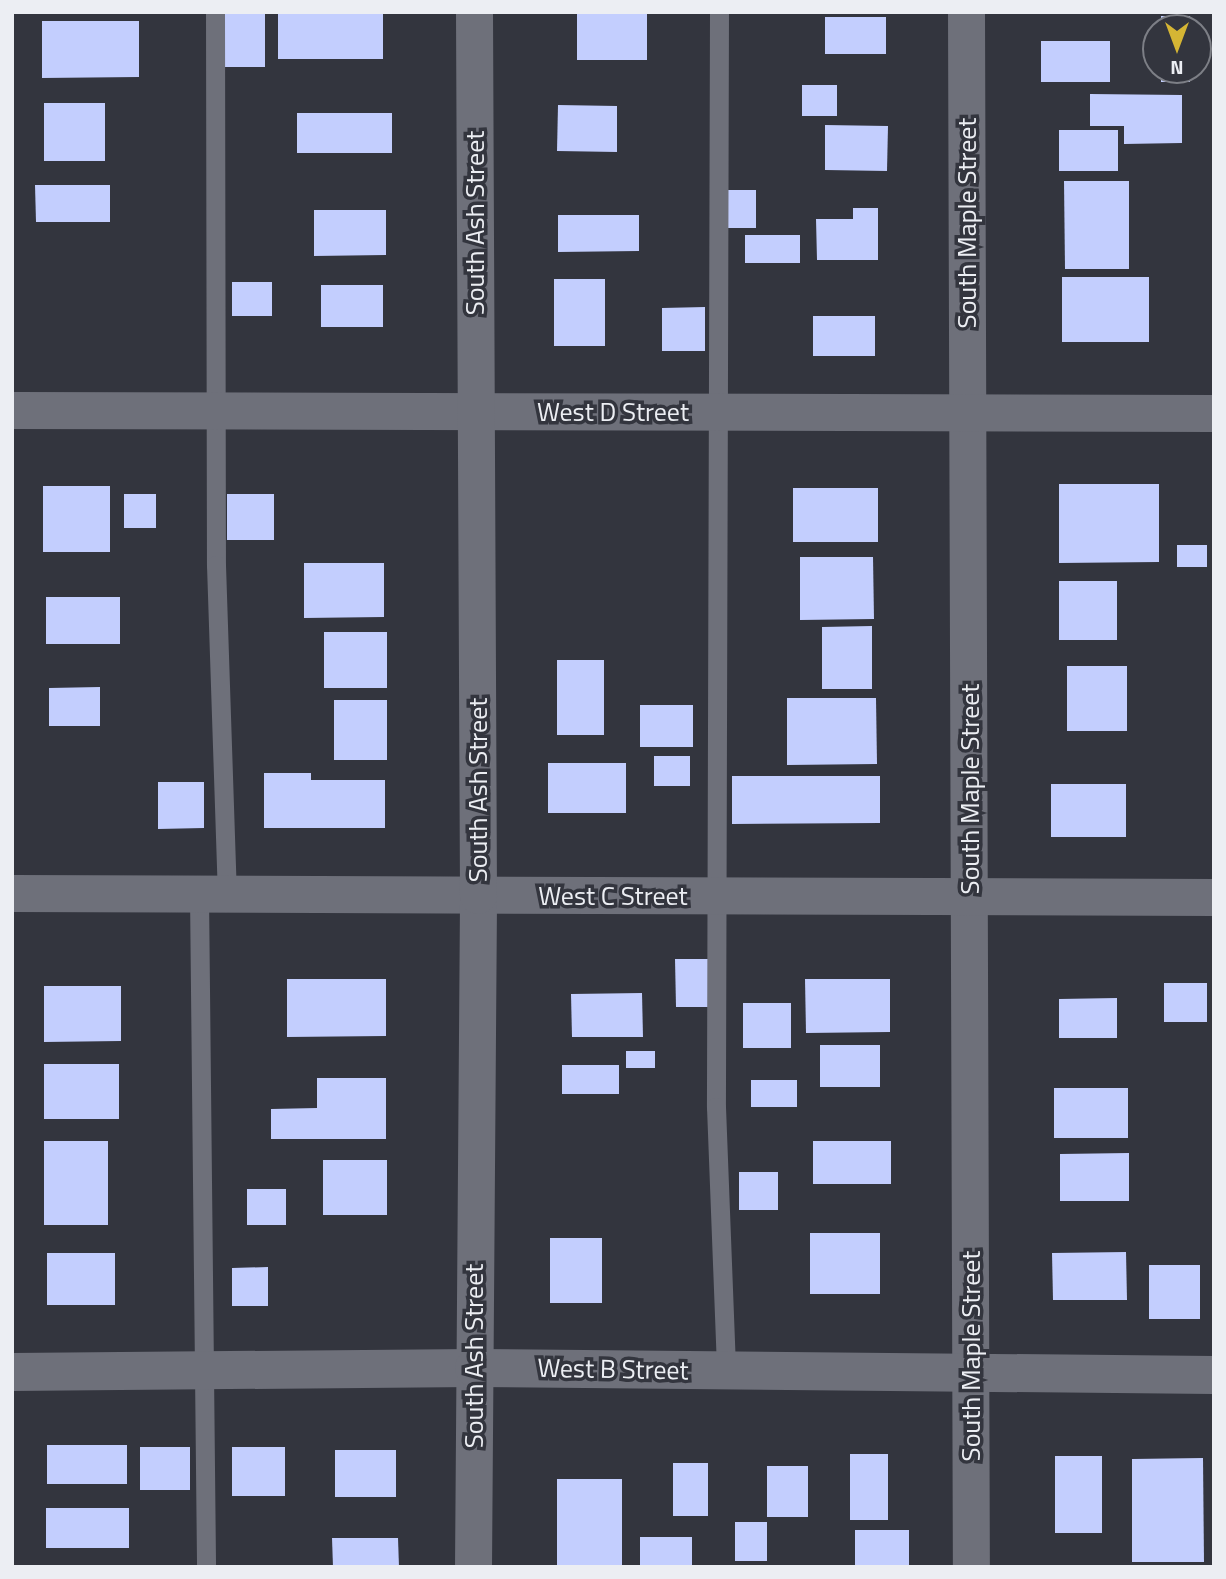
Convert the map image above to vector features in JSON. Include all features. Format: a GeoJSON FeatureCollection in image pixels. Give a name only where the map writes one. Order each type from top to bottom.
{"type":"FeatureCollection","features":[{"type":"Feature","properties":{"kind":"street","name":"South Ash Street"},"geometry":{"type":"LineString","coordinates":[[473,1567],[478,895],[474,12]]}},
{"type":"Feature","properties":{"kind":"street","name":"South Maple Street"},"geometry":{"type":"LineString","coordinates":[[967,12],[971,1567]]}},
{"type":"Feature","properties":{"kind":"street","name":"West D Street"},"geometry":{"type":"LineString","coordinates":[[12,410],[1214,413]]}},
{"type":"Feature","properties":{"kind":"street","name":"West C Street"},"geometry":{"type":"LineString","coordinates":[[12,892],[1214,897]]}},
{"type":"Feature","properties":{"kind":"street","name":"West B Street"},"geometry":{"type":"LineString","coordinates":[[12,1372],[474,1368],[1214,1375]]}},
{"type":"Feature","properties":{"kind":"lane"},"geometry":{"type":"LineString","coordinates":[[206,1567],[203,1371],[213,894],[215,12]]}},
{"type":"Feature","properties":{"kind":"lane"},"geometry":{"type":"LineString","coordinates":[[719,12],[716,1107],[726,1371]]}},
{"type":"Feature","properties":{"kind":"building"},"geometry":{"type":"Polygon","coordinates":[[[223,12],[265,12],[265,67],[223,67],[223,12]]]}},
{"type":"Feature","properties":{"kind":"building"},"geometry":{"type":"Polygon","coordinates":[[[278,12],[383,12],[383,59],[278,59],[278,12]]]}},
{"type":"Feature","properties":{"kind":"building"},"geometry":{"type":"Polygon","coordinates":[[[577,12],[647,12],[647,60],[577,60],[577,12]]]}},
{"type":"Feature","properties":{"kind":"building"},"geometry":{"type":"Polygon","coordinates":[[[825,17],[886,17],[886,54],[825,54],[825,17]]]}},
{"type":"Feature","properties":{"kind":"building"},"geometry":{"type":"Polygon","coordinates":[[[42,21],[139,21],[139,77],[42,78],[42,21]]]}},
{"type":"Feature","properties":{"kind":"building"},"geometry":{"type":"Polygon","coordinates":[[[1041,41],[1110,41],[1110,82],[1041,82],[1041,41]]]}},
{"type":"Feature","properties":{"kind":"building"},"geometry":{"type":"Polygon","coordinates":[[[802,85],[837,85],[837,116],[802,116],[802,85]]]}},
{"type":"Feature","properties":{"kind":"building"},"geometry":{"type":"Polygon","coordinates":[[[1090,94],[1182,95],[1182,143],[1124,144],[1124,126],[1090,126],[1090,94]]]}},
{"type":"Feature","properties":{"kind":"building"},"geometry":{"type":"Polygon","coordinates":[[[44,103],[105,103],[105,161],[44,161],[44,103]]]}},
{"type":"Feature","properties":{"kind":"building"},"geometry":{"type":"Polygon","coordinates":[[[558,105],[617,106],[617,152],[557,151],[558,105]]]}},
{"type":"Feature","properties":{"kind":"building"},"geometry":{"type":"Polygon","coordinates":[[[297,113],[392,113],[392,153],[297,153],[297,113]]]}},
{"type":"Feature","properties":{"kind":"building"},"geometry":{"type":"Polygon","coordinates":[[[825,125],[888,126],[887,171],[825,170],[825,125]]]}},
{"type":"Feature","properties":{"kind":"building"},"geometry":{"type":"Polygon","coordinates":[[[1059,130],[1118,130],[1118,171],[1059,171],[1059,130]]]}},
{"type":"Feature","properties":{"kind":"building"},"geometry":{"type":"Polygon","coordinates":[[[1064,181],[1129,181],[1129,269],[1065,269],[1064,181]]]}},
{"type":"Feature","properties":{"kind":"building"},"geometry":{"type":"Polygon","coordinates":[[[35,185],[110,185],[110,222],[36,222],[35,185]]]}},
{"type":"Feature","properties":{"kind":"building"},"geometry":{"type":"Polygon","coordinates":[[[727,190],[756,190],[756,228],[727,228],[727,190]]]}},
{"type":"Feature","properties":{"kind":"building"},"geometry":{"type":"Polygon","coordinates":[[[853,208],[878,208],[878,260],[817,260],[816,219],[853,219],[853,208]]]}},
{"type":"Feature","properties":{"kind":"building"},"geometry":{"type":"Polygon","coordinates":[[[314,210],[386,210],[386,255],[314,256],[314,210]]]}},
{"type":"Feature","properties":{"kind":"building"},"geometry":{"type":"Polygon","coordinates":[[[558,215],[639,215],[639,251],[558,252],[558,215]]]}},
{"type":"Feature","properties":{"kind":"building"},"geometry":{"type":"Polygon","coordinates":[[[745,235],[800,235],[800,263],[745,263],[745,235]]]}},
{"type":"Feature","properties":{"kind":"building"},"geometry":{"type":"Polygon","coordinates":[[[1062,277],[1149,277],[1149,342],[1062,342],[1062,277]]]}},
{"type":"Feature","properties":{"kind":"building"},"geometry":{"type":"Polygon","coordinates":[[[554,279],[605,279],[605,346],[554,346],[554,279]]]}},
{"type":"Feature","properties":{"kind":"building"},"geometry":{"type":"Polygon","coordinates":[[[232,282],[272,282],[272,316],[232,316],[232,282]]]}},
{"type":"Feature","properties":{"kind":"building"},"geometry":{"type":"Polygon","coordinates":[[[321,285],[383,285],[383,327],[321,327],[321,285]]]}},
{"type":"Feature","properties":{"kind":"building"},"geometry":{"type":"Polygon","coordinates":[[[705,307],[705,351],[662,351],[662,308],[705,307]]]}},
{"type":"Feature","properties":{"kind":"building"},"geometry":{"type":"Polygon","coordinates":[[[813,316],[875,316],[875,356],[813,356],[813,316]]]}},
{"type":"Feature","properties":{"kind":"building"},"geometry":{"type":"Polygon","coordinates":[[[1059,484],[1159,484],[1159,562],[1059,563],[1059,484]]]}},
{"type":"Feature","properties":{"kind":"building"},"geometry":{"type":"Polygon","coordinates":[[[43,486],[110,486],[110,552],[43,552],[43,486]]]}},
{"type":"Feature","properties":{"kind":"building"},"geometry":{"type":"Polygon","coordinates":[[[793,488],[878,488],[878,542],[793,542],[793,488]]]}},
{"type":"Feature","properties":{"kind":"building"},"geometry":{"type":"Polygon","coordinates":[[[124,494],[156,494],[156,528],[124,528],[124,494]]]}},
{"type":"Feature","properties":{"kind":"building"},"geometry":{"type":"Polygon","coordinates":[[[227,494],[274,494],[274,540],[227,540],[227,494]]]}},
{"type":"Feature","properties":{"kind":"building"},"geometry":{"type":"Polygon","coordinates":[[[1177,545],[1207,545],[1207,567],[1177,567],[1177,545]]]}},
{"type":"Feature","properties":{"kind":"building"},"geometry":{"type":"Polygon","coordinates":[[[800,557],[873,557],[874,619],[800,620],[800,557]]]}},
{"type":"Feature","properties":{"kind":"building"},"geometry":{"type":"Polygon","coordinates":[[[304,563],[384,563],[384,617],[304,618],[304,563]]]}},
{"type":"Feature","properties":{"kind":"building"},"geometry":{"type":"Polygon","coordinates":[[[1059,581],[1117,581],[1117,640],[1059,640],[1059,581]]]}},
{"type":"Feature","properties":{"kind":"building"},"geometry":{"type":"Polygon","coordinates":[[[46,597],[120,597],[120,644],[46,644],[46,597]]]}},
{"type":"Feature","properties":{"kind":"building"},"geometry":{"type":"Polygon","coordinates":[[[872,626],[872,689],[822,689],[822,627],[872,626]]]}},
{"type":"Feature","properties":{"kind":"building"},"geometry":{"type":"Polygon","coordinates":[[[324,632],[387,632],[387,688],[324,688],[324,632]]]}},
{"type":"Feature","properties":{"kind":"building"},"geometry":{"type":"Polygon","coordinates":[[[557,660],[604,660],[604,735],[557,735],[557,660]]]}},
{"type":"Feature","properties":{"kind":"building"},"geometry":{"type":"Polygon","coordinates":[[[1067,666],[1127,666],[1127,731],[1067,731],[1067,666]]]}},
{"type":"Feature","properties":{"kind":"building"},"geometry":{"type":"Polygon","coordinates":[[[100,687],[100,726],[49,726],[49,688],[100,687]]]}},
{"type":"Feature","properties":{"kind":"building"},"geometry":{"type":"Polygon","coordinates":[[[787,698],[876,698],[877,764],[787,765],[787,698]]]}},
{"type":"Feature","properties":{"kind":"building"},"geometry":{"type":"Polygon","coordinates":[[[334,700],[387,700],[387,760],[334,760],[334,700]]]}},
{"type":"Feature","properties":{"kind":"building"},"geometry":{"type":"Polygon","coordinates":[[[640,705],[693,705],[693,747],[640,747],[640,705]]]}},
{"type":"Feature","properties":{"kind":"building"},"geometry":{"type":"Polygon","coordinates":[[[654,756],[690,756],[690,786],[654,786],[654,756]]]}},
{"type":"Feature","properties":{"kind":"building"},"geometry":{"type":"Polygon","coordinates":[[[548,763],[626,763],[626,813],[548,813],[548,763]]]}},
{"type":"Feature","properties":{"kind":"building"},"geometry":{"type":"Polygon","coordinates":[[[264,773],[311,773],[311,780],[385,780],[385,828],[264,828],[264,773]]]}},
{"type":"Feature","properties":{"kind":"building"},"geometry":{"type":"Polygon","coordinates":[[[732,776],[880,776],[880,823],[732,824],[732,776]]]}},
{"type":"Feature","properties":{"kind":"building"},"geometry":{"type":"Polygon","coordinates":[[[158,782],[204,782],[204,828],[158,829],[158,782]]]}},
{"type":"Feature","properties":{"kind":"building"},"geometry":{"type":"Polygon","coordinates":[[[1051,784],[1126,784],[1126,837],[1051,837],[1051,784]]]}},
{"type":"Feature","properties":{"kind":"building"},"geometry":{"type":"Polygon","coordinates":[[[675,959],[716,959],[716,1007],[676,1007],[675,959]]]}},
{"type":"Feature","properties":{"kind":"building"},"geometry":{"type":"Polygon","coordinates":[[[287,979],[386,979],[386,1036],[287,1037],[287,979]]]}},
{"type":"Feature","properties":{"kind":"building"},"geometry":{"type":"Polygon","coordinates":[[[805,979],[890,979],[890,1032],[806,1033],[805,979]]]}},
{"type":"Feature","properties":{"kind":"building"},"geometry":{"type":"Polygon","coordinates":[[[1164,983],[1207,983],[1207,1022],[1164,1022],[1164,983]]]}},
{"type":"Feature","properties":{"kind":"building"},"geometry":{"type":"Polygon","coordinates":[[[44,986],[121,986],[121,1041],[44,1042],[44,986]]]}},
{"type":"Feature","properties":{"kind":"building"},"geometry":{"type":"Polygon","coordinates":[[[642,993],[643,1037],[572,1037],[571,994],[642,993]]]}},
{"type":"Feature","properties":{"kind":"building"},"geometry":{"type":"Polygon","coordinates":[[[1117,998],[1117,1038],[1059,1038],[1059,999],[1117,998]]]}},
{"type":"Feature","properties":{"kind":"building"},"geometry":{"type":"Polygon","coordinates":[[[743,1003],[791,1003],[791,1048],[743,1048],[743,1003]]]}},
{"type":"Feature","properties":{"kind":"building"},"geometry":{"type":"Polygon","coordinates":[[[820,1045],[880,1045],[880,1087],[820,1087],[820,1045]]]}},
{"type":"Feature","properties":{"kind":"building"},"geometry":{"type":"Polygon","coordinates":[[[626,1051],[655,1051],[655,1068],[626,1068],[626,1051]]]}},
{"type":"Feature","properties":{"kind":"building"},"geometry":{"type":"Polygon","coordinates":[[[44,1064],[119,1064],[119,1119],[44,1119],[44,1064]]]}},
{"type":"Feature","properties":{"kind":"building"},"geometry":{"type":"Polygon","coordinates":[[[562,1065],[619,1065],[619,1094],[562,1094],[562,1065]]]}},
{"type":"Feature","properties":{"kind":"building"},"geometry":{"type":"Polygon","coordinates":[[[317,1078],[386,1078],[386,1139],[271,1139],[271,1109],[317,1108],[317,1078]]]}},
{"type":"Feature","properties":{"kind":"building"},"geometry":{"type":"Polygon","coordinates":[[[751,1080],[797,1080],[797,1107],[751,1107],[751,1080]]]}},
{"type":"Feature","properties":{"kind":"building"},"geometry":{"type":"Polygon","coordinates":[[[1054,1088],[1128,1088],[1128,1138],[1054,1138],[1054,1088]]]}},
{"type":"Feature","properties":{"kind":"building"},"geometry":{"type":"Polygon","coordinates":[[[44,1141],[108,1141],[108,1225],[44,1225],[44,1141]]]}},
{"type":"Feature","properties":{"kind":"building"},"geometry":{"type":"Polygon","coordinates":[[[813,1141],[891,1141],[891,1184],[813,1184],[813,1141]]]}},
{"type":"Feature","properties":{"kind":"building"},"geometry":{"type":"Polygon","coordinates":[[[1129,1153],[1129,1201],[1060,1201],[1060,1154],[1129,1153]]]}},
{"type":"Feature","properties":{"kind":"building"},"geometry":{"type":"Polygon","coordinates":[[[323,1160],[387,1160],[387,1215],[323,1215],[323,1160]]]}},
{"type":"Feature","properties":{"kind":"building"},"geometry":{"type":"Polygon","coordinates":[[[739,1172],[778,1172],[778,1210],[739,1210],[739,1172]]]}},
{"type":"Feature","properties":{"kind":"building"},"geometry":{"type":"Polygon","coordinates":[[[247,1189],[286,1189],[286,1225],[247,1225],[247,1189]]]}},
{"type":"Feature","properties":{"kind":"building"},"geometry":{"type":"Polygon","coordinates":[[[810,1233],[880,1233],[880,1294],[810,1294],[810,1233]]]}},
{"type":"Feature","properties":{"kind":"building"},"geometry":{"type":"Polygon","coordinates":[[[550,1238],[602,1238],[602,1303],[550,1303],[550,1238]]]}},
{"type":"Feature","properties":{"kind":"building"},"geometry":{"type":"Polygon","coordinates":[[[1126,1252],[1127,1300],[1053,1300],[1052,1253],[1126,1252]]]}},
{"type":"Feature","properties":{"kind":"building"},"geometry":{"type":"Polygon","coordinates":[[[47,1253],[115,1253],[115,1305],[47,1305],[47,1253]]]}},
{"type":"Feature","properties":{"kind":"building"},"geometry":{"type":"Polygon","coordinates":[[[1149,1265],[1200,1265],[1200,1319],[1149,1319],[1149,1265]]]}},
{"type":"Feature","properties":{"kind":"building"},"geometry":{"type":"Polygon","coordinates":[[[268,1267],[268,1306],[232,1306],[232,1268],[268,1267]]]}},
{"type":"Feature","properties":{"kind":"building"},"geometry":{"type":"Polygon","coordinates":[[[47,1445],[127,1445],[127,1484],[47,1484],[47,1445]]]}},
{"type":"Feature","properties":{"kind":"building"},"geometry":{"type":"Polygon","coordinates":[[[140,1447],[190,1447],[190,1490],[140,1490],[140,1447]]]}},
{"type":"Feature","properties":{"kind":"building"},"geometry":{"type":"Polygon","coordinates":[[[232,1447],[285,1447],[285,1496],[232,1496],[232,1447]]]}},
{"type":"Feature","properties":{"kind":"building"},"geometry":{"type":"Polygon","coordinates":[[[335,1450],[396,1450],[396,1497],[335,1497],[335,1450]]]}},
{"type":"Feature","properties":{"kind":"building"},"geometry":{"type":"Polygon","coordinates":[[[850,1454],[888,1454],[888,1520],[850,1520],[850,1454]]]}},
{"type":"Feature","properties":{"kind":"building"},"geometry":{"type":"Polygon","coordinates":[[[1055,1456],[1102,1456],[1102,1533],[1055,1533],[1055,1456]]]}},
{"type":"Feature","properties":{"kind":"building"},"geometry":{"type":"Polygon","coordinates":[[[1203,1458],[1204,1562],[1132,1562],[1132,1459],[1203,1458]]]}},
{"type":"Feature","properties":{"kind":"building"},"geometry":{"type":"Polygon","coordinates":[[[673,1463],[708,1463],[708,1516],[673,1516],[673,1463]]]}},
{"type":"Feature","properties":{"kind":"building"},"geometry":{"type":"Polygon","coordinates":[[[767,1466],[808,1466],[808,1517],[767,1517],[767,1466]]]}},
{"type":"Feature","properties":{"kind":"building"},"geometry":{"type":"Polygon","coordinates":[[[557,1479],[622,1479],[622,1567],[557,1567],[557,1479]]]}},
{"type":"Feature","properties":{"kind":"building"},"geometry":{"type":"Polygon","coordinates":[[[46,1508],[129,1508],[129,1548],[46,1548],[46,1508]]]}},
{"type":"Feature","properties":{"kind":"building"},"geometry":{"type":"Polygon","coordinates":[[[735,1522],[767,1522],[767,1561],[735,1561],[735,1522]]]}},
{"type":"Feature","properties":{"kind":"building"},"geometry":{"type":"Polygon","coordinates":[[[855,1530],[909,1530],[909,1567],[855,1567],[855,1530]]]}},
{"type":"Feature","properties":{"kind":"building"},"geometry":{"type":"Polygon","coordinates":[[[640,1537],[692,1537],[692,1567],[640,1567],[640,1537]]]}},
{"type":"Feature","properties":{"kind":"building"},"geometry":{"type":"Polygon","coordinates":[[[332,1538],[398,1538],[399,1567],[333,1567],[332,1538]]]}}]}
